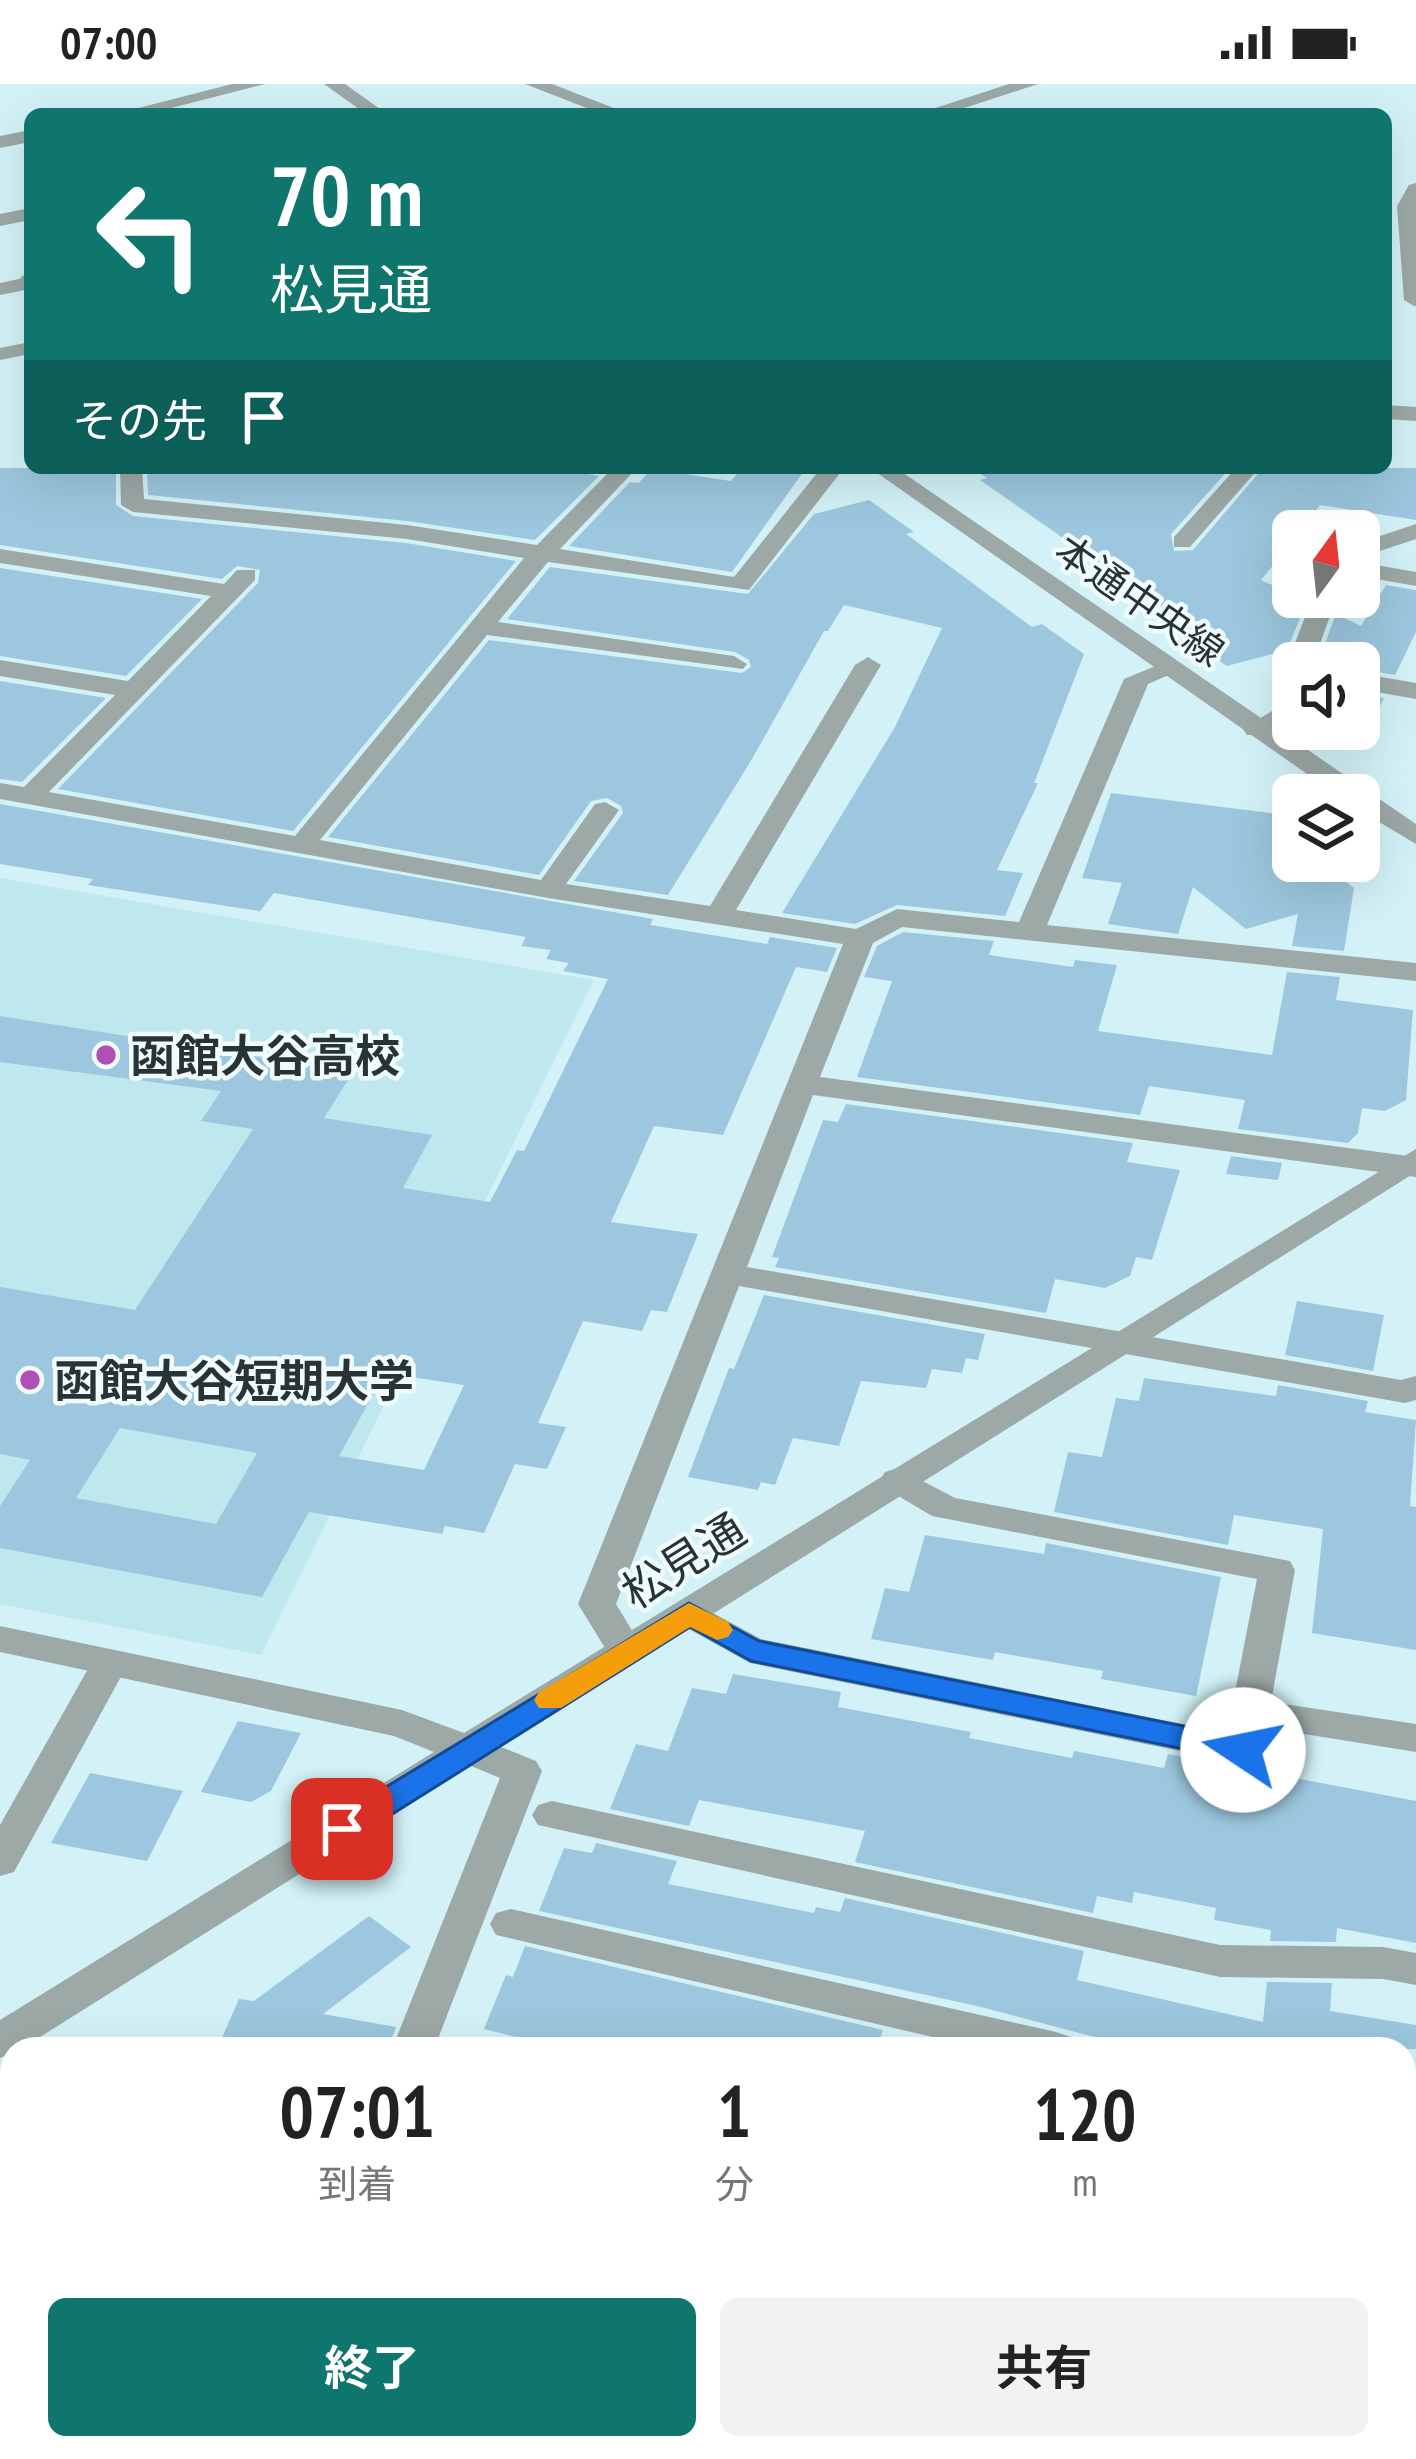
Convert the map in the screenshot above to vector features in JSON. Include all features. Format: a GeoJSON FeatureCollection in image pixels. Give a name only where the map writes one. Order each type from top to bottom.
{"type":"FeatureCollection","features":[{"type":"Feature","properties":{"kind":"street"},"geometry":{"type":"LineString","coordinates":[[150,108],[256,84]]}},
{"type":"Feature","properties":{"kind":"street"},"geometry":{"type":"LineString","coordinates":[[333,84],[369,108]]}},
{"type":"Feature","properties":{"kind":"street"},"geometry":{"type":"LineString","coordinates":[[534,84],[603,108]]}},
{"type":"Feature","properties":{"kind":"street"},"geometry":{"type":"LineString","coordinates":[[947,108],[1029,84]]}},
{"type":"Feature","properties":{"kind":"street"},"geometry":{"type":"LineString","coordinates":[[1415,300],[1407,206],[1416,189]]}},
{"type":"Feature","properties":{"kind":"street"},"geometry":{"type":"LineString","coordinates":[[1392,247],[1409,248]]}},
{"type":"Feature","properties":{"kind":"street"},"geometry":{"type":"LineString","coordinates":[[131,474],[133,505],[407,532],[740,585],[828,474]]}},
{"type":"Feature","properties":{"kind":"street"},"geometry":{"type":"LineString","coordinates":[[302,845],[616,474]]}},
{"type":"Feature","properties":{"kind":"street","name":"本通中央線"},"geometry":{"type":"LineString","coordinates":[[890,474],[1324,774]]}},
{"type":"Feature","properties":{"kind":"street"},"geometry":{"type":"LineString","coordinates":[[1182,542],[1243,474]]}},
{"type":"Feature","properties":{"kind":"street"},"geometry":{"type":"LineString","coordinates":[[1380,544],[1416,532]]}},
{"type":"Feature","properties":{"kind":"street"},"geometry":{"type":"LineString","coordinates":[[0,556],[238,584],[30,796]]}},
{"type":"Feature","properties":{"kind":"street"},"geometry":{"type":"LineString","coordinates":[[1380,573],[1416,579]]}},
{"type":"Feature","properties":{"kind":"street"},"geometry":{"type":"LineString","coordinates":[[483,627],[734,664]]}},
{"type":"Feature","properties":{"kind":"street"},"geometry":{"type":"LineString","coordinates":[[718,917],[868,665]]}},
{"type":"Feature","properties":{"kind":"street"},"geometry":{"type":"LineString","coordinates":[[0,668],[133,690]]}},
{"type":"Feature","properties":{"kind":"street"},"geometry":{"type":"LineString","coordinates":[[1029,933],[1137,679],[1172,668]]}},
{"type":"Feature","properties":{"kind":"street"},"geometry":{"type":"LineString","coordinates":[[1380,685],[1416,691]]}},
{"type":"Feature","properties":{"kind":"street"},"geometry":{"type":"LineString","coordinates":[[1256,729],[1272,721]]}},
{"type":"Feature","properties":{"kind":"street"},"geometry":{"type":"LineString","coordinates":[[0,790],[548,890],[860,938],[898,918],[1416,972]]}},
{"type":"Feature","properties":{"kind":"street"},"geometry":{"type":"LineString","coordinates":[[548,890],[605,810]]}},
{"type":"Feature","properties":{"kind":"street","name":"本通中央線"},"geometry":{"type":"LineString","coordinates":[[1380,812],[1416,836]]}},
{"type":"Feature","properties":{"kind":"street"},"geometry":{"type":"LineString","coordinates":[[626,1652],[597,1604],[860,938]]}},
{"type":"Feature","properties":{"kind":"street"},"geometry":{"type":"LineString","coordinates":[[801,1084],[1412,1163]]}},
{"type":"Feature","properties":{"kind":"street","name":"松見通"},"geometry":{"type":"LineString","coordinates":[[6,2037],[1412,1163]]}},
{"type":"Feature","properties":{"kind":"street"},"geometry":{"type":"LineString","coordinates":[[730,1274],[1406,1392],[1416,1387]]}},
{"type":"Feature","properties":{"kind":"street"},"geometry":{"type":"LineString","coordinates":[[689,1613],[751,1650],[1243,1750],[1276,1570],[945,1508],[898,1480]]}},
{"type":"Feature","properties":{"kind":"street"},"geometry":{"type":"LineString","coordinates":[[0,1639],[402,1724],[522,1772],[418,2037]]}},
{"type":"Feature","properties":{"kind":"street"},"geometry":{"type":"LineString","coordinates":[[0,1861],[110,1662]]}},
{"type":"Feature","properties":{"kind":"street"},"geometry":{"type":"LineString","coordinates":[[1252,1712],[1416,1738]]}},
{"type":"Feature","properties":{"kind":"street"},"geometry":{"type":"LineString","coordinates":[[552,1815],[1220,1961],[1383,1963],[1416,1969]]}},
{"type":"Feature","properties":{"kind":"street"},"geometry":{"type":"LineString","coordinates":[[511,1924],[1004,2037]]}},
{"type":"Feature","properties":{"kind":"shaded area"},"geometry":{"type":"Polygon","coordinates":[[[0,878],[594,980],[261,1655],[0,1604],[0,878]]]}},
{"type":"Feature","properties":{"kind":"building"},"geometry":{"type":"Polygon","coordinates":[[[0,468],[24,468],[24,474],[116,474],[116,505],[133,516],[406,543],[516,561],[293,831],[58,789],[258,583],[260,570],[237,566],[222,579],[0,545],[0,468]]]}},
{"type":"Feature","properties":{"kind":"building"},"geometry":{"type":"Polygon","coordinates":[[[1392,468],[1416,468],[1416,520],[1380,514],[1380,510],[1320,505],[1316,510],[1272,510],[1272,567],[1261,580],[1272,585],[1272,618],[1300,618],[1290,642],[1272,642],[1272,654],[1227,666],[1172,628],[1186,624],[980,480],[987,478],[981,474],[1225,474],[1171,534],[1174,551],[1193,550],[1258,474],[1392,474],[1392,468]]]}},
{"type":"Feature","properties":{"kind":"building"},"geometry":{"type":"Polygon","coordinates":[[[147,474],[599,476],[535,540],[407,521],[148,495],[147,474]]]}},
{"type":"Feature","properties":{"kind":"building"},"geometry":{"type":"Polygon","coordinates":[[[647,474],[731,481],[737,474],[802,474],[732,572],[569,546],[630,482],[639,483],[647,474]]]}},
{"type":"Feature","properties":{"kind":"building"},"geometry":{"type":"Polygon","coordinates":[[[869,500],[914,532],[906,534],[1032,627],[1042,624],[1084,654],[1034,783],[1038,783],[997,870],[1023,873],[1005,916],[897,905],[855,924],[782,913],[895,727],[942,628],[844,605],[824,631],[668,895],[574,881],[623,813],[621,806],[607,798],[591,801],[539,875],[328,837],[489,640],[742,673],[751,667],[749,660],[735,652],[507,619],[550,567],[748,594],[814,514],[869,500]]]}},
{"type":"Feature","properties":{"kind":"building"},"geometry":{"type":"Polygon","coordinates":[[[0,568],[202,599],[126,676],[0,656],[0,568]]]}},
{"type":"Feature","properties":{"kind":"building"},"geometry":{"type":"Polygon","coordinates":[[[1386,585],[1416,590],[1416,632],[1395,675],[1380,672],[1380,642],[1326,642],[1334,618],[1361,626],[1366,618],[1380,618],[1380,595],[1386,585]]]}},
{"type":"Feature","properties":{"kind":"building"},"geometry":{"type":"Polygon","coordinates":[[[0,681],[106,698],[22,782],[0,779],[0,681]]]}},
{"type":"Feature","properties":{"kind":"building"},"geometry":{"type":"Polygon","coordinates":[[[1111,793],[1272,813],[1272,882],[1346,882],[1354,888],[1344,951],[1292,946],[1298,914],[1246,929],[1193,887],[1178,934],[1108,924],[1122,883],[1082,878],[1111,793]]]}},
{"type":"Feature","properties":{"kind":"building"},"geometry":{"type":"Polygon","coordinates":[[[0,804],[653,919],[650,925],[767,944],[770,937],[837,948],[827,972],[796,967],[723,1135],[654,1126],[611,1222],[698,1234],[667,1312],[651,1310],[642,1331],[583,1321],[538,1423],[566,1427],[547,1469],[515,1464],[484,1533],[445,1526],[442,1534],[309,1512],[262,1597],[0,1548],[0,1506],[30,1460],[0,1454],[0,1287],[135,1310],[253,1129],[201,1121],[221,1091],[0,1062],[0,1016],[353,1072],[324,1118],[432,1135],[403,1188],[490,1202],[517,1150],[524,1151],[608,979],[563,971],[569,963],[546,959],[551,950],[521,946],[526,937],[274,893],[260,911],[88,885],[93,879],[0,864],[0,804]],[[385,1373],[339,1456],[424,1470],[464,1385],[385,1373]],[[120,1428],[76,1498],[216,1524],[257,1453],[120,1428]]]}},
{"type":"Feature","properties":{"kind":"building"},"geometry":{"type":"Polygon","coordinates":[[[903,932],[994,941],[989,955],[1073,967],[1075,960],[1117,965],[1098,1031],[1272,1055],[1287,972],[1340,977],[1336,1000],[1413,1010],[1406,1100],[1385,1111],[1362,1108],[1358,1133],[1348,1143],[1238,1129],[1245,1100],[1149,1086],[1140,1115],[857,1077],[892,981],[864,977],[877,946],[903,932]]]}},
{"type":"Feature","properties":{"kind":"building"},"geometry":{"type":"Polygon","coordinates":[[[846,1104],[1133,1143],[1127,1162],[1180,1170],[1152,1260],[1136,1257],[1130,1276],[1105,1288],[1055,1279],[1046,1313],[775,1267],[779,1258],[772,1257],[823,1120],[838,1122],[846,1104]]]}},
{"type":"Feature","properties":{"kind":"building"},"geometry":{"type":"Polygon","coordinates":[[[1231,1156],[1282,1163],[1278,1180],[1226,1174],[1231,1156]]]}},
{"type":"Feature","properties":{"kind":"building"},"geometry":{"type":"Polygon","coordinates":[[[764,1295],[985,1334],[978,1360],[966,1358],[962,1373],[932,1369],[926,1388],[861,1381],[839,1446],[793,1438],[775,1485],[761,1482],[758,1490],[688,1477],[729,1368],[734,1369],[764,1295]]]}},
{"type":"Feature","properties":{"kind":"building"},"geometry":{"type":"Polygon","coordinates":[[[1297,1301],[1384,1315],[1373,1371],[1285,1355],[1297,1301]]]}},
{"type":"Feature","properties":{"kind":"building"},"geometry":{"type":"Polygon","coordinates":[[[1144,1378],[1276,1396],[1278,1385],[1368,1401],[1365,1412],[1416,1420],[1410,1506],[1416,1507],[1416,1650],[1312,1633],[1323,1529],[1234,1515],[1228,1545],[1054,1512],[1068,1452],[1102,1457],[1116,1398],[1139,1401],[1144,1378]]]}},
{"type":"Feature","properties":{"kind":"building"},"geometry":{"type":"Polygon","coordinates":[[[925,1535],[1044,1554],[1046,1543],[1221,1577],[1196,1696],[1101,1679],[1103,1671],[995,1652],[993,1660],[871,1639],[885,1588],[909,1592],[925,1535]]]}},
{"type":"Feature","properties":{"kind":"building"},"geometry":{"type":"Polygon","coordinates":[[[733,1674],[841,1692],[838,1707],[971,1732],[969,1738],[1072,1758],[1074,1751],[1164,1768],[1168,1754],[1416,1801],[1416,1943],[1337,1928],[1336,1942],[1270,1941],[1271,1930],[1214,1920],[1216,1908],[1134,1892],[1132,1903],[1097,1896],[1093,1913],[855,1862],[865,1831],[699,1800],[689,1826],[610,1809],[636,1744],[668,1751],[692,1688],[726,1694],[733,1674]]]}},
{"type":"Feature","properties":{"kind":"building"},"geometry":{"type":"Polygon","coordinates":[[[238,1721],[301,1733],[271,1791],[251,1802],[201,1792],[238,1721]]]}},
{"type":"Feature","properties":{"kind":"building"},"geometry":{"type":"Polygon","coordinates":[[[90,1773],[183,1791],[147,1861],[51,1843],[90,1773]]]}},
{"type":"Feature","properties":{"kind":"building"},"geometry":{"type":"Polygon","coordinates":[[[596,1843],[677,1861],[668,1884],[814,1913],[816,1907],[840,1912],[845,1898],[1084,1951],[1077,1980],[1263,2022],[1267,1982],[1332,1983],[1330,2011],[1416,2025],[1416,2037],[1095,2037],[977,2006],[539,1911],[564,1848],[592,1853],[596,1843]]]}},
{"type":"Feature","properties":{"kind":"building"},"geometry":{"type":"Polygon","coordinates":[[[369,1916],[411,1947],[323,2014],[396,2027],[392,2037],[222,2037],[239,1999],[254,2001],[369,1916]]]}},
{"type":"Feature","properties":{"kind":"building"},"geometry":{"type":"Polygon","coordinates":[[[525,1946],[883,2030],[881,2037],[516,2037],[484,2029],[506,1975],[513,1977],[525,1946]]]}},
{"type":"Feature","properties":{"kind":"slow traffic"},"geometry":{"type":"LineString","coordinates":[[550,1700],[689,1613],[717,1630]]}},
{"type":"Feature","properties":{"kind":"place","name":"函館大谷高校"},"geometry":{"type":"Point","coordinates":[106,1055]}},
{"type":"Feature","properties":{"kind":"place","name":"函館大谷短期大学"},"geometry":{"type":"Point","coordinates":[30,1380]}},
{"type":"Feature","properties":{"kind":"route"},"geometry":{"type":"LineString","coordinates":[[342,1829],[689,1613],[751,1650],[1243,1750]]}}]}
